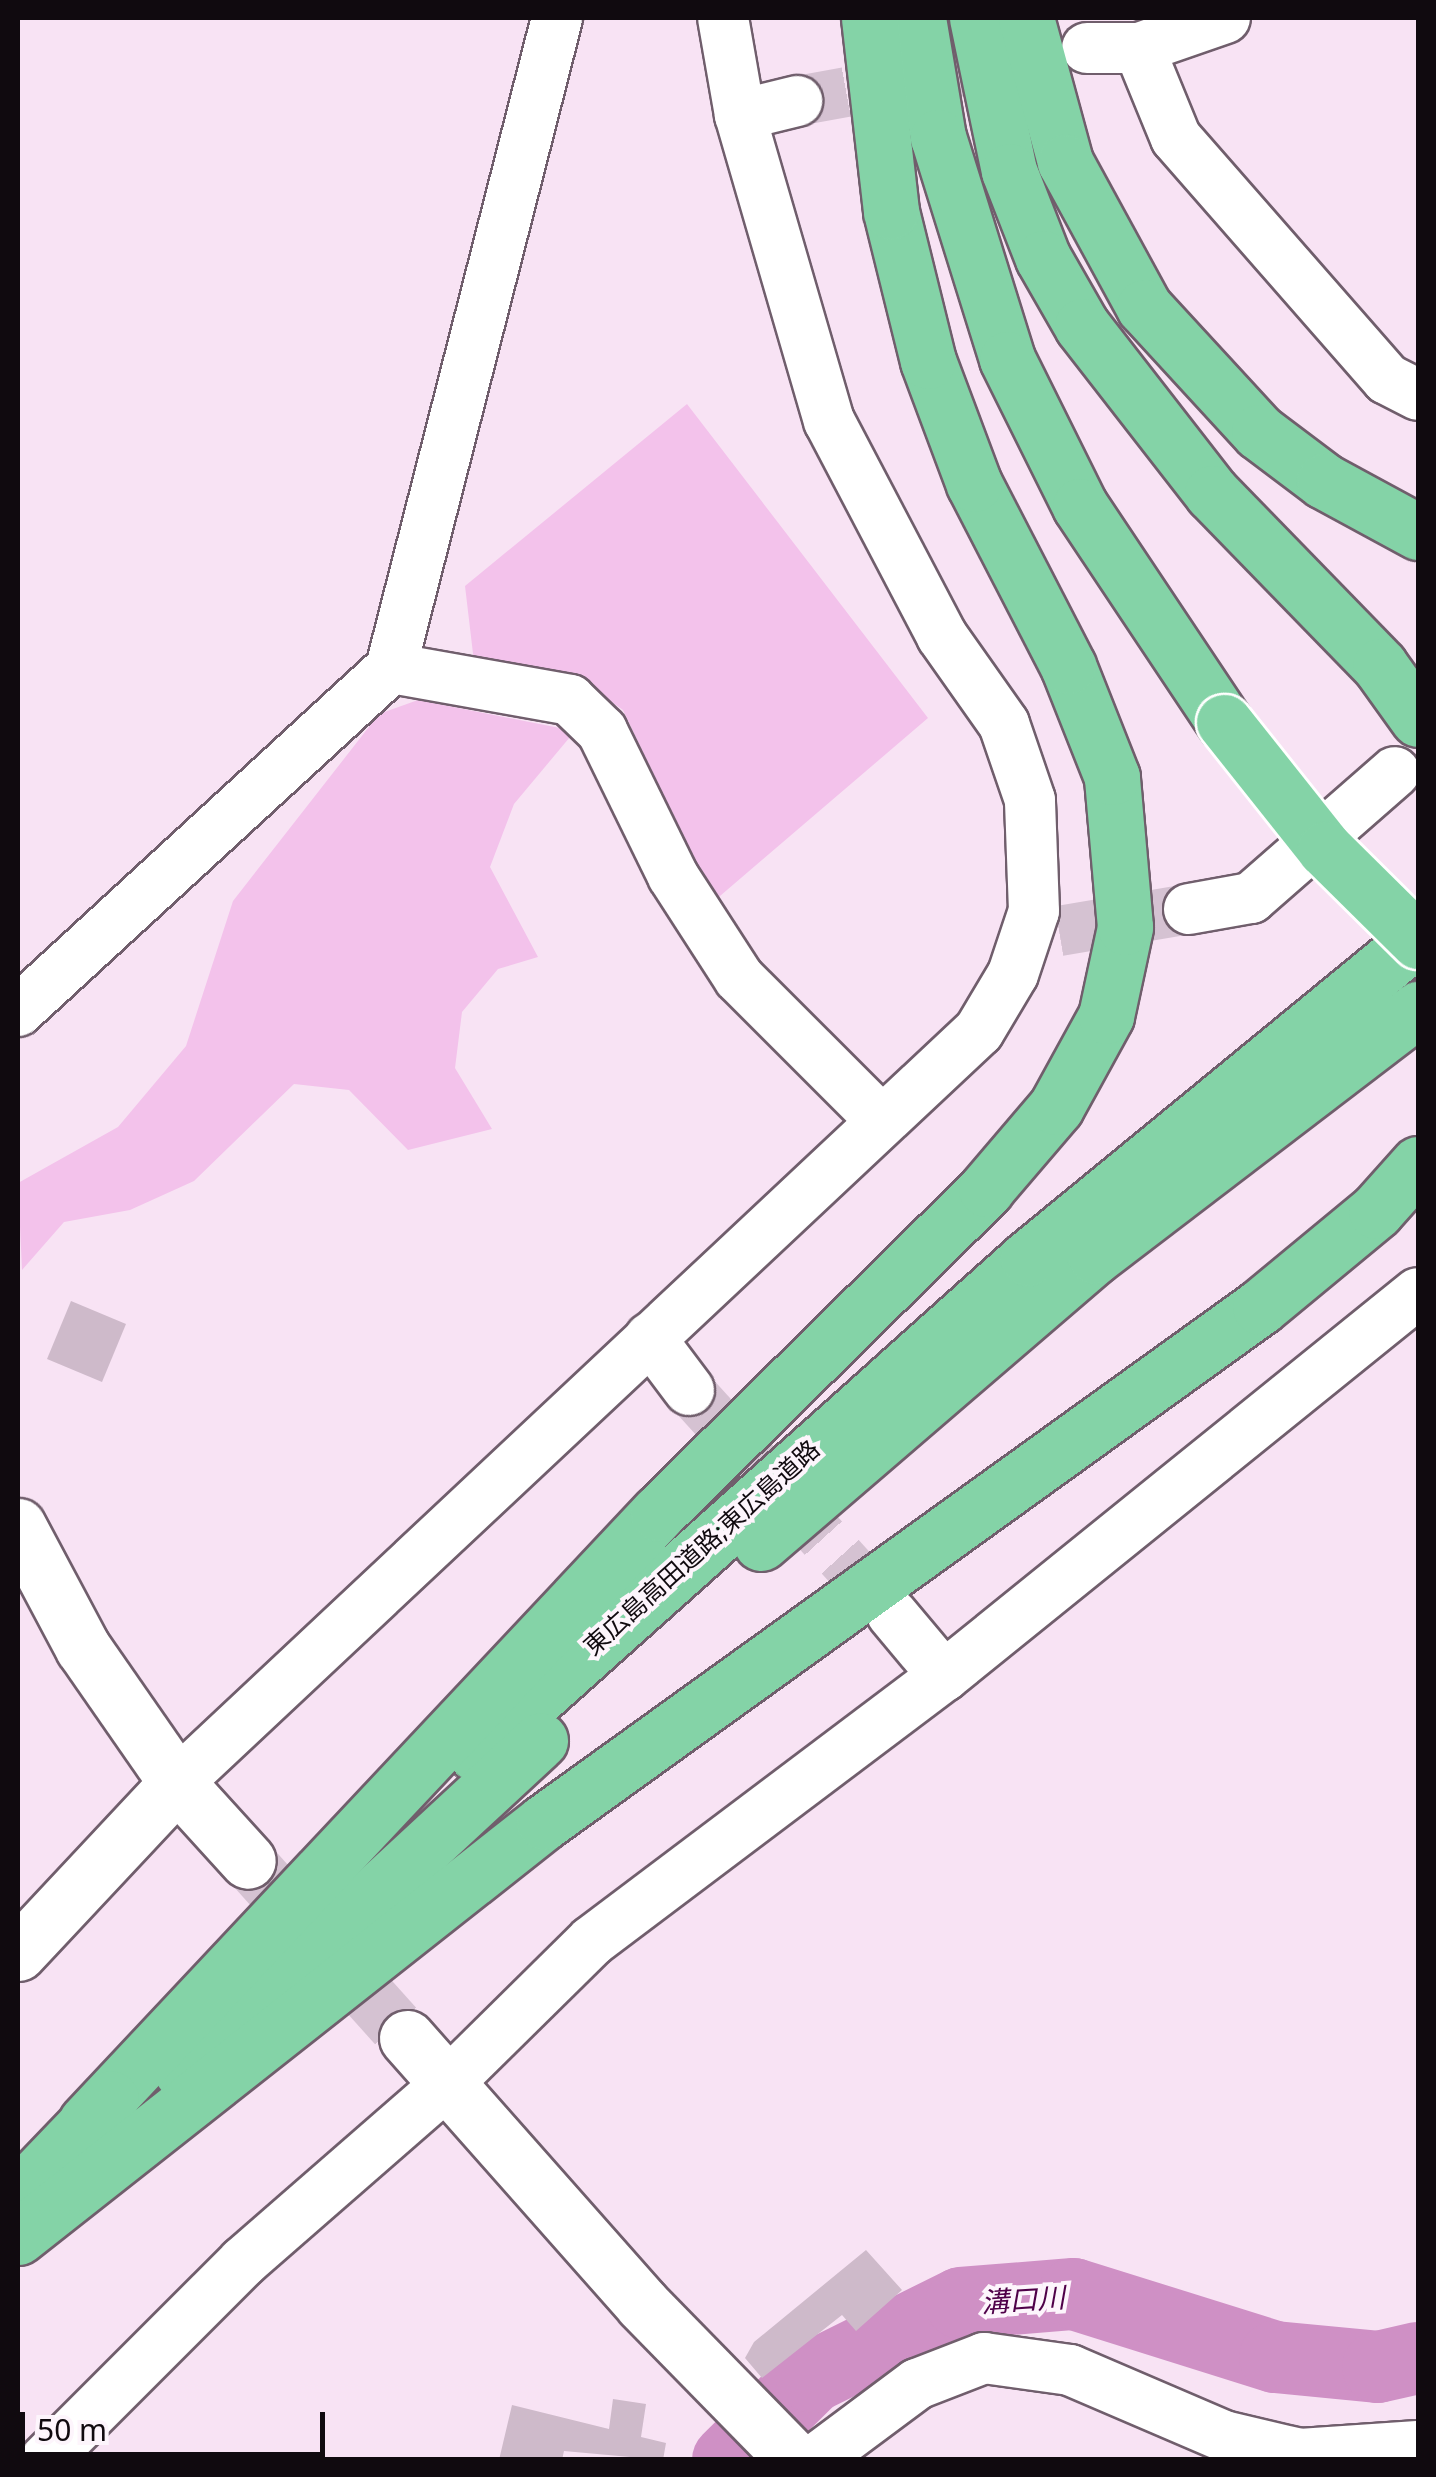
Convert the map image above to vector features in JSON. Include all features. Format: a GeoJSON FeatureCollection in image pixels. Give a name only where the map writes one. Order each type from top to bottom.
{"type":"FeatureCollection","features":[{"type":"Feature","properties":{"kind":"highway"},"geometry":{"type":"LineString","coordinates":[[86,2122],[644,1527],[986,1189],[1056,1108],[1106,1016],[1125,927],[1112,777],[1068,666],[974,484],[928,361],[891,211],[869,18]]}},
{"type":"Feature","properties":{"kind":"highway"},"geometry":{"type":"LineString","coordinates":[[918,18],[942,153],[1014,374],[1090,522],[1224,722],[1325,849],[1418,939]]}},
{"type":"Feature","properties":{"kind":"highway"},"geometry":{"type":"LineString","coordinates":[[977,18],[1009,171],[1082,326],[1212,492],[1380,666],[1418,719]]}},
{"type":"Feature","properties":{"kind":"highway"},"geometry":{"type":"LineString","coordinates":[[1026,18],[1065,162],[1144,307],[1259,432],[1324,481],[1418,532]]}},
{"type":"Feature","properties":{"kind":"highway","name":"東広島高田道路;東広島道路"},"geometry":{"type":"LineString","coordinates":[[18,2195],[86,2122],[846,1416],[1418,939]]}},
{"type":"Feature","properties":{"kind":"highway","name":"東広島高田道路;東広島道路"},"geometry":{"type":"LineString","coordinates":[[18,2234],[398,1868],[894,1427],[1095,1256],[1418,1009]]}},
{"type":"Feature","properties":{"kind":"highway"},"geometry":{"type":"LineString","coordinates":[[18,2234],[559,1811],[1260,1307],[1376,1211],[1418,1164]]}},
{"type":"Feature","properties":{"kind":"street"},"geometry":{"type":"LineString","coordinates":[[18,1010],[391,668],[557,18]]}},
{"type":"Feature","properties":{"kind":"street"},"geometry":{"type":"LineString","coordinates":[[18,1953],[178,1783],[979,1031],[1044,930],[1030,800],[1004,724],[942,636],[829,421],[740,115],[723,18]]}},
{"type":"Feature","properties":{"kind":"street"},"geometry":{"type":"LineString","coordinates":[[1088,48],[1140,48],[1225,18]]}},
{"type":"Feature","properties":{"kind":"street"},"geometry":{"type":"LineString","coordinates":[[1140,48],[1176,138],[1387,379],[1418,395]]}},
{"type":"Feature","properties":{"kind":"street"},"geometry":{"type":"LineString","coordinates":[[740,115],[797,101]]}},
{"type":"Feature","properties":{"kind":"street"},"geometry":{"type":"LineString","coordinates":[[391,668],[570,700],[602,732],[673,876],[739,978],[882,1121]]}},
{"type":"Feature","properties":{"kind":"street"},"geometry":{"type":"LineString","coordinates":[[1189,908],[1251,898],[1395,772]]}},
{"type":"Feature","properties":{"kind":"street"},"geometry":{"type":"LineString","coordinates":[[44,2460],[243,2262],[448,2083],[592,1941],[944,1676],[1418,1293]]}},
{"type":"Feature","properties":{"kind":"street"},"geometry":{"type":"LineString","coordinates":[[650,1338],[689,1390]]}},
{"type":"Feature","properties":{"kind":"street"},"geometry":{"type":"LineString","coordinates":[[18,1526],[83,1648],[178,1783],[248,1861]]}},
{"type":"Feature","properties":{"kind":"street"},"geometry":{"type":"LineString","coordinates":[[892,1614],[944,1676]]}},
{"type":"Feature","properties":{"kind":"street"},"geometry":{"type":"LineString","coordinates":[[408,2038],[643,2305],[795,2460]]}},
{"type":"Feature","properties":{"kind":"street"},"geometry":{"type":"LineString","coordinates":[[815,2460],[917,2384],[984,2358],[1070,2370],[1224,2436],[1300,2454],[1418,2446]]}},
{"type":"Feature","properties":{"kind":"shaded area"},"geometry":{"type":"Polygon","coordinates":[[[687,404],[928,718],[713,902],[623,710],[591,688],[474,662],[465,586],[687,404]]]}},
{"type":"Feature","properties":{"kind":"shaded area"},"geometry":{"type":"Polygon","coordinates":[[[418,700],[575,731],[514,804],[490,867],[538,957],[498,969],[462,1012],[455,1068],[492,1129],[408,1150],[349,1090],[294,1084],[194,1181],[130,1210],[64,1222],[22,1270],[18,1183],[118,1127],[186,1046],[233,901],[379,714],[418,700]]]}},
{"type":"Feature","properties":{"kind":"building"},"geometry":{"type":"Polygon","coordinates":[[[71,1301],[126,1324],[102,1382],[47,1359],[71,1301]]]}},
{"type":"Feature","properties":{"kind":"building"},"geometry":{"type":"Polygon","coordinates":[[[866,2250],[902,2290],[856,2331],[842,2315],[762,2378],[745,2358],[754,2342],[866,2250]]]}},
{"type":"Feature","properties":{"kind":"building"},"geometry":{"type":"Polygon","coordinates":[[[613,2399],[646,2404],[641,2437],[666,2443],[663,2460],[564,2451],[562,2460],[499,2460],[512,2405],[609,2429],[613,2399]]]}},
{"type":"Feature","properties":{"kind":"waterway","name":"溝口川"},"geometry":{"type":"LineString","coordinates":[[728,2460],[812,2377],[961,2303],[1074,2294],[1275,2357],[1378,2367],[1418,2358]]}},
{"type":"Feature","properties":{"kind":"tunnel"},"geometry":{"type":"LineString","coordinates":[[797,101],[1028,59]]}},
{"type":"Feature","properties":{"kind":"tunnel"},"geometry":{"type":"LineString","coordinates":[[1059,931],[1189,909]]}},
{"type":"Feature","properties":{"kind":"tunnel"},"geometry":{"type":"LineString","coordinates":[[689,1390],[892,1614]]}},
{"type":"Feature","properties":{"kind":"tunnel"},"geometry":{"type":"LineString","coordinates":[[248,1861],[407,2038]]}}]}
